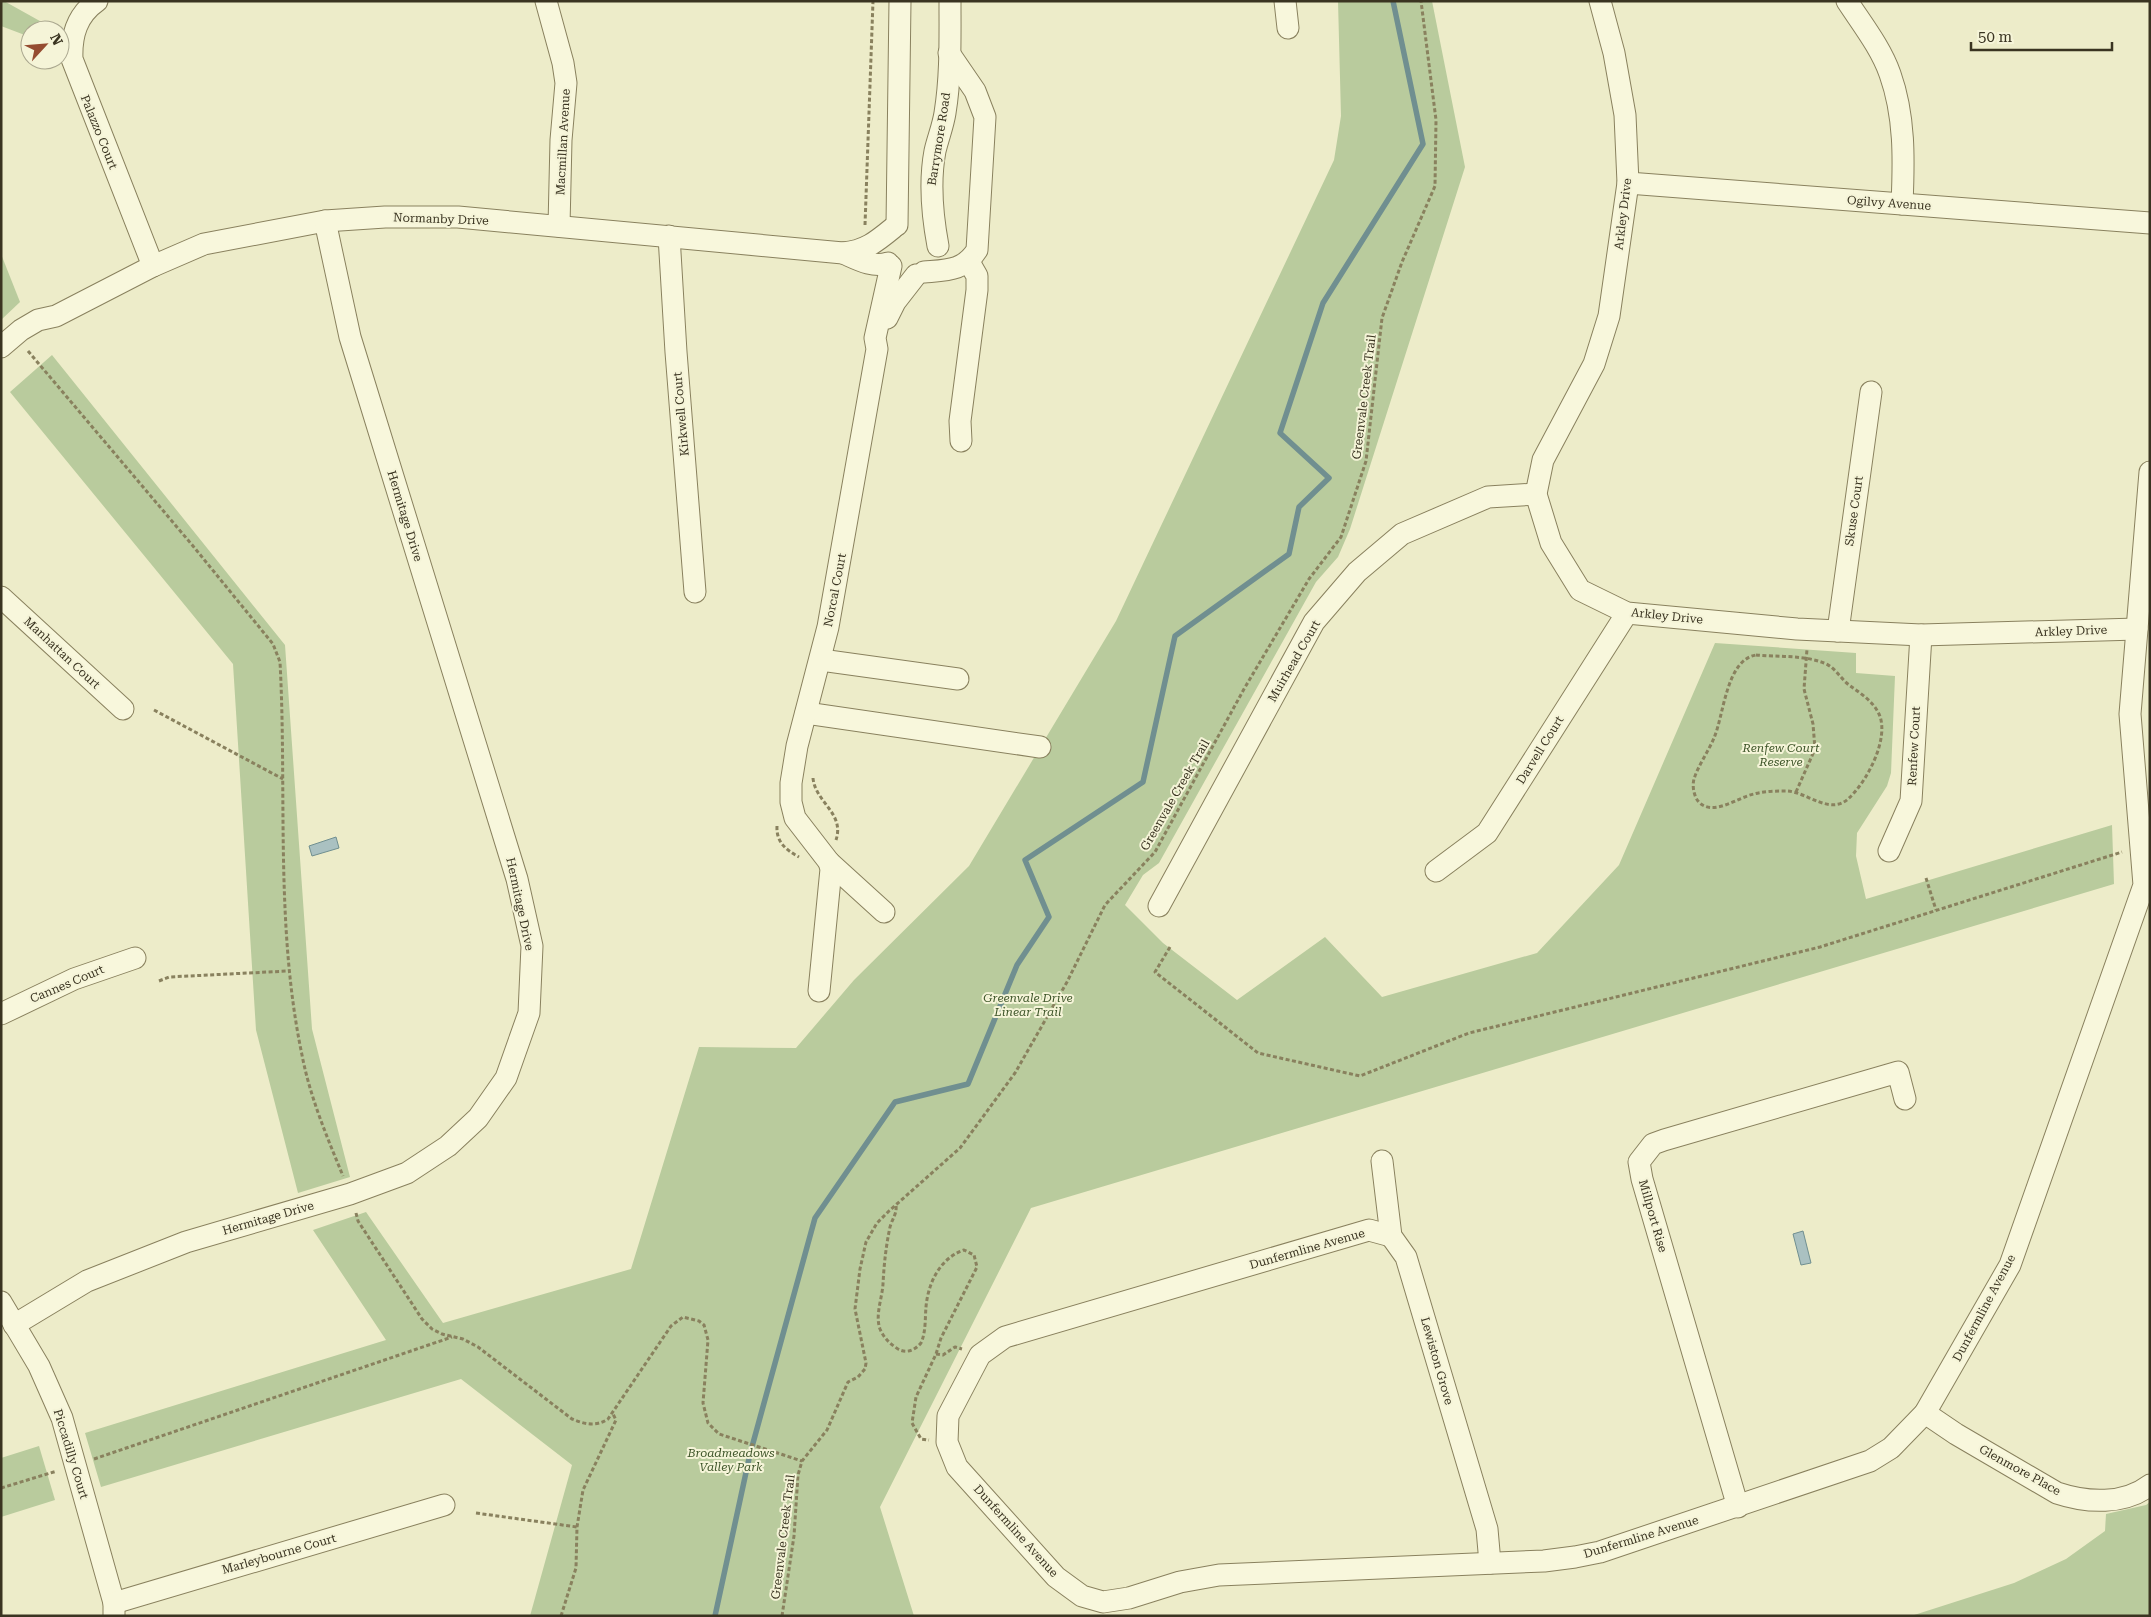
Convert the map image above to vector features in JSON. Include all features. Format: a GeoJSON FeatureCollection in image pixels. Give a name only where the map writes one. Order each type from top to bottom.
{"type":"FeatureCollection","features":[{"type":"Feature","properties":{"kind":"street","name":"Palazzo Court"},"geometry":{"type":"LineString","coordinates":[[97,1],[84,13],[77,24],[73,35],[72,59],[152,266]]}},
{"type":"Feature","properties":{"kind":"street","name":"Macmillan Avenue"},"geometry":{"type":"LineString","coordinates":[[546,1],[563,64],[566,84],[561,140],[559,226]]}},
{"type":"Feature","properties":{"kind":"street"},"geometry":{"type":"LineString","coordinates":[[895,226],[900,1]]}},
{"type":"Feature","properties":{"kind":"street","name":"Barrymore Road"},"geometry":{"type":"LineString","coordinates":[[938,246],[931,210],[931,187],[935,149],[945,114],[950,1]]}},
{"type":"Feature","properties":{"kind":"street"},"geometry":{"type":"LineString","coordinates":[[1285,1],[1288,28]]}},
{"type":"Feature","properties":{"kind":"street","name":"Arkley Drive"},"geometry":{"type":"LineString","coordinates":[[1600,1],[1614,53],[1624,115],[1628,183],[1609,316],[1594,364],[1543,460],[1536,494],[1551,543],[1580,590],[1627,613],[1797,629],[1921,635],[2137,629]]}},
{"type":"Feature","properties":{"kind":"street"},"geometry":{"type":"LineString","coordinates":[[1847,1],[1871,38],[1889,72],[1894,90],[1902,127],[1904,167],[1902,204]]}},
{"type":"Feature","properties":{"kind":"street"},"geometry":{"type":"LineString","coordinates":[[927,272],[935,261],[938,246],[932,232],[920,223],[912,221],[895,226],[887,235],[884,244],[885,254],[889,264],[898,272],[906,275],[958,268],[969,262],[977,250],[985,117],[975,91],[949,53]]}},
{"type":"Feature","properties":{"kind":"street","name":"Ogilvy Avenue"},"geometry":{"type":"LineString","coordinates":[[1628,183],[2150,223]]}},
{"type":"Feature","properties":{"kind":"street","name":"Normanby Drive"},"geometry":{"type":"LineString","coordinates":[[1,347],[21,330],[38,320],[56,316],[152,266],[204,244],[325,221],[385,217],[458,217],[843,253],[869,263],[889,264]]}},
{"type":"Feature","properties":{"kind":"street","name":"Hermitage Drive"},"geometry":{"type":"LineString","coordinates":[[14,1325],[86,1281],[186,1242],[350,1194],[407,1173],[448,1146],[478,1118],[506,1078],[529,1014],[532,946],[517,879],[350,337],[325,221]]}},
{"type":"Feature","properties":{"kind":"street","name":"Normanby Drive"},"geometry":{"type":"LineString","coordinates":[[843,253],[864,249],[895,226]]}},
{"type":"Feature","properties":{"kind":"street","name":"Kirkwell Court"},"geometry":{"type":"LineString","coordinates":[[669,236],[695,592]]}},
{"type":"Feature","properties":{"kind":"street"},"geometry":{"type":"LineString","coordinates":[[960,431],[977,290],[977,276],[969,262]]}},
{"type":"Feature","properties":{"kind":"street","name":"Norcal Court"},"geometry":{"type":"LineString","coordinates":[[877,349],[875,338],[889,264]]}},
{"type":"Feature","properties":{"kind":"street","name":"Norcal Court"},"geometry":{"type":"LineString","coordinates":[[884,912],[826,858],[801,826],[796,818],[792,802],[791,783],[806,713],[821,660],[877,349],[896,302],[927,272]]}},
{"type":"Feature","properties":{"kind":"street","name":"Normanby Drive"},"geometry":{"type":"LineString","coordinates":[[1,360],[32,340],[56,316]]}},
{"type":"Feature","properties":{"kind":"street","name":"Skuse Court"},"geometry":{"type":"LineString","coordinates":[[1838,630],[1871,392]]}},
{"type":"Feature","properties":{"kind":"street","name":"Dunfermline Avenue"},"geometry":{"type":"LineString","coordinates":[[1391,1236],[1369,1230],[1005,1337],[980,1355],[948,1416],[947,1442],[957,1467],[1056,1577],[1082,1596],[1103,1602],[1129,1598],[1180,1582],[1218,1575],[1560,1560],[1600,1552],[1738,1507],[1870,1461],[1891,1448],[1925,1413],[2010,1265],[2144,885],[2130,714],[2137,629],[2146,555],[2150,472]]}},
{"type":"Feature","properties":{"kind":"street","name":"Muirhead Court"},"geometry":{"type":"LineString","coordinates":[[1159,906],[1314,622],[1357,572],[1402,534],[1488,497],[1536,494]]}},
{"type":"Feature","properties":{"kind":"street","name":"Manhattan Court"},"geometry":{"type":"LineString","coordinates":[[1,597],[123,709]]}},
{"type":"Feature","properties":{"kind":"street","name":"Darvell Court"},"geometry":{"type":"LineString","coordinates":[[1436,871],[1488,833],[1627,613]]}},
{"type":"Feature","properties":{"kind":"street","name":"Renfew Court"},"geometry":{"type":"LineString","coordinates":[[1889,851],[1911,801],[1921,635]]}},
{"type":"Feature","properties":{"kind":"street"},"geometry":{"type":"LineString","coordinates":[[821,660],[958,679]]}},
{"type":"Feature","properties":{"kind":"street"},"geometry":{"type":"LineString","coordinates":[[806,713],[1040,747]]}},
{"type":"Feature","properties":{"kind":"street"},"geometry":{"type":"LineString","coordinates":[[819,991],[830,877],[826,858]]}},
{"type":"Feature","properties":{"kind":"street","name":"Cannes Court"},"geometry":{"type":"LineString","coordinates":[[3,1010],[74,979],[135,958]]}},
{"type":"Feature","properties":{"kind":"street","name":"Millport Rise"},"geometry":{"type":"LineString","coordinates":[[1738,1507],[1642,1179],[1639,1162],[1653,1144],[1899,1065],[1905,1099]]}},
{"type":"Feature","properties":{"kind":"street","name":"Lewiston Grove"},"geometry":{"type":"LineString","coordinates":[[1382,1161],[1391,1236],[1406,1257],[1486,1529],[1490,1563]]}},
{"type":"Feature","properties":{"kind":"street","name":"Piccadilly Court"},"geometry":{"type":"LineString","coordinates":[[1,1302],[39,1366],[62,1418],[114,1609]]}},
{"type":"Feature","properties":{"kind":"street","name":"Glenmore Place"},"geometry":{"type":"LineString","coordinates":[[1925,1413],[1956,1434],[2057,1493],[2073,1498],[2109,1502],[2144,1490],[2150,1485]]}},
{"type":"Feature","properties":{"kind":"street","name":"Marleybourne Court"},"geometry":{"type":"LineString","coordinates":[[114,1609],[444,1505]]}},
{"type":"Feature","properties":{"kind":"path"},"geometry":{"type":"LineString","coordinates":[[864,249],[873,1]]}},
{"type":"Feature","properties":{"kind":"path","name":"Greenvale Creek Trail"},"geometry":{"type":"LineString","coordinates":[[782,1616],[794,1536],[798,1475],[802,1461],[827,1430],[848,1382],[858,1377],[865,1369],[866,1363],[856,1309],[860,1269],[866,1242],[877,1223],[960,1148],[1014,1074],[1067,982],[1105,905],[1155,852],[1249,680],[1309,579],[1340,537],[1366,460],[1382,318],[1402,262],[1435,186],[1436,120],[1421,1]]}},
{"type":"Feature","properties":{"kind":"path"},"geometry":{"type":"LineString","coordinates":[[28,351],[194,546],[273,644],[280,662],[288,971],[302,1055],[316,1111],[350,1194],[358,1221],[422,1319],[432,1329],[471,1342],[572,1419],[583,1423],[597,1424],[604,1422],[613,1414],[671,1326],[683,1317],[692,1318],[704,1325],[708,1340],[703,1403],[708,1423],[719,1434],[802,1461]]}},
{"type":"Feature","properties":{"kind":"path"},"geometry":{"type":"LineString","coordinates":[[1756,655],[1806,659],[1822,662],[1832,667],[1848,684],[1867,699],[1879,713],[1882,724],[1882,736],[1871,765],[1852,794],[1846,801],[1837,805],[1829,805],[1796,792],[1759,792],[1724,806],[1704,806],[1697,799],[1694,780],[1715,736],[1732,677],[1743,662],[1756,655]]}},
{"type":"Feature","properties":{"kind":"path"},"geometry":{"type":"LineString","coordinates":[[1796,792],[1815,749],[1813,724],[1804,689],[1806,659]]}},
{"type":"Feature","properties":{"kind":"path"},"geometry":{"type":"LineString","coordinates":[[154,710],[284,779]]}},
{"type":"Feature","properties":{"kind":"path"},"geometry":{"type":"LineString","coordinates":[[814,775],[813,781],[818,793],[835,814],[837,824],[838,834],[826,858]]}},
{"type":"Feature","properties":{"kind":"path"},"geometry":{"type":"LineString","coordinates":[[1170,947],[1155,972],[1258,1053],[1360,1076],[1469,1033],[1820,946],[2113,853],[2140,849]]}},
{"type":"Feature","properties":{"kind":"path"},"geometry":{"type":"LineString","coordinates":[[1926,878],[1936,910]]}},
{"type":"Feature","properties":{"kind":"path"},"geometry":{"type":"LineString","coordinates":[[159,981],[169,977],[288,971]]}},
{"type":"Feature","properties":{"kind":"path"},"geometry":{"type":"LineString","coordinates":[[896,1206],[897,1211],[891,1223],[884,1262],[878,1318],[885,1338],[892,1345],[900,1350],[908,1351],[917,1347],[921,1342],[930,1287],[937,1271],[951,1256],[964,1250],[974,1254],[977,1259],[977,1267],[941,1338],[936,1354],[916,1397],[912,1423],[921,1439],[947,1442]]}},
{"type":"Feature","properties":{"kind":"path"},"geometry":{"type":"LineString","coordinates":[[1,1488],[75,1465],[453,1337]]}},
{"type":"Feature","properties":{"kind":"path"},"geometry":{"type":"LineString","coordinates":[[936,1354],[943,1355],[955,1348],[964,1350]]}},
{"type":"Feature","properties":{"kind":"path"},"geometry":{"type":"LineString","coordinates":[[561,1616],[576,1568],[577,1527],[583,1490],[616,1420],[613,1414]]}},
{"type":"Feature","properties":{"kind":"path"},"geometry":{"type":"LineString","coordinates":[[476,1513],[577,1527]]}},
{"type":"Feature","properties":{"kind":"green space"},"geometry":{"type":"Polygon","coordinates":[[[1,1],[38,20],[20,20],[20,33],[1,26],[1,1]]]}},
{"type":"Feature","properties":{"kind":"green space"},"geometry":{"type":"Polygon","coordinates":[[[1338,1],[1432,1],[1465,167],[1350,529],[1338,557],[1316,582],[1159,863],[1143,875],[1125,905],[1163,943],[1237,1000],[1325,937],[1382,997],[1537,953],[1619,865],[1715,643],[1856,653],[1856,673],[1895,676],[1891,773],[1887,786],[1857,833],[1856,856],[1866,899],[2112,825],[2114,884],[1031,1208],[880,1507],[914,1616],[530,1616],[572,1465],[461,1379],[101,1487],[85,1433],[386,1340],[313,1230],[366,1212],[443,1323],[631,1269],[699,1047],[796,1048],[854,980],[969,866],[1116,621],[1334,160],[1341,116],[1338,1]]]}},
{"type":"Feature","properties":{"kind":"green space"},"geometry":{"type":"Polygon","coordinates":[[[1,254],[20,302],[1,320],[1,254]]]}},
{"type":"Feature","properties":{"kind":"green space"},"geometry":{"type":"Polygon","coordinates":[[[52,355],[285,645],[312,1029],[350,1177],[298,1193],[256,1030],[233,664],[10,392],[52,355]]]}},
{"type":"Feature","properties":{"kind":"green space"},"geometry":{"type":"Polygon","coordinates":[[[39,1446],[55,1500],[1,1517],[1,1458],[39,1446]]]}},
{"type":"Feature","properties":{"kind":"green space"},"geometry":{"type":"Polygon","coordinates":[[[2150,1502],[2150,1616],[1911,1616],[2014,1583],[2066,1559],[2105,1531],[2106,1514],[2146,1505],[2150,1502]]]}},
{"type":"Feature","properties":{"kind":"water"},"geometry":{"type":"Polygon","coordinates":[[[336,837],[339,848],[312,856],[309,846],[336,837]]]}},
{"type":"Feature","properties":{"kind":"water"},"geometry":{"type":"Polygon","coordinates":[[[1803,1231],[1811,1263],[1801,1265],[1793,1234],[1803,1231]]]}},
{"type":"Feature","properties":{"kind":"waterway"},"geometry":{"type":"LineString","coordinates":[[715,1616],[750,1454],[815,1218],[895,1102],[968,1084],[1017,965],[1049,917],[1025,860],[1143,782],[1175,636],[1289,554],[1299,507],[1329,478],[1280,433],[1323,303],[1423,144],[1393,1]]}},
{"type":"Feature","properties":{"kind":"park label","name":"Renfew Court Reserve"},"geometry":{"type":"Point","coordinates":[1781,755]}},
{"type":"Feature","properties":{"kind":"park label","name":"Greenvale Drive Linear Trail"},"geometry":{"type":"Point","coordinates":[1028,1005]}},
{"type":"Feature","properties":{"kind":"park label","name":"Broadmeadows Valley Park"},"geometry":{"type":"Point","coordinates":[731,1460]}}]}
